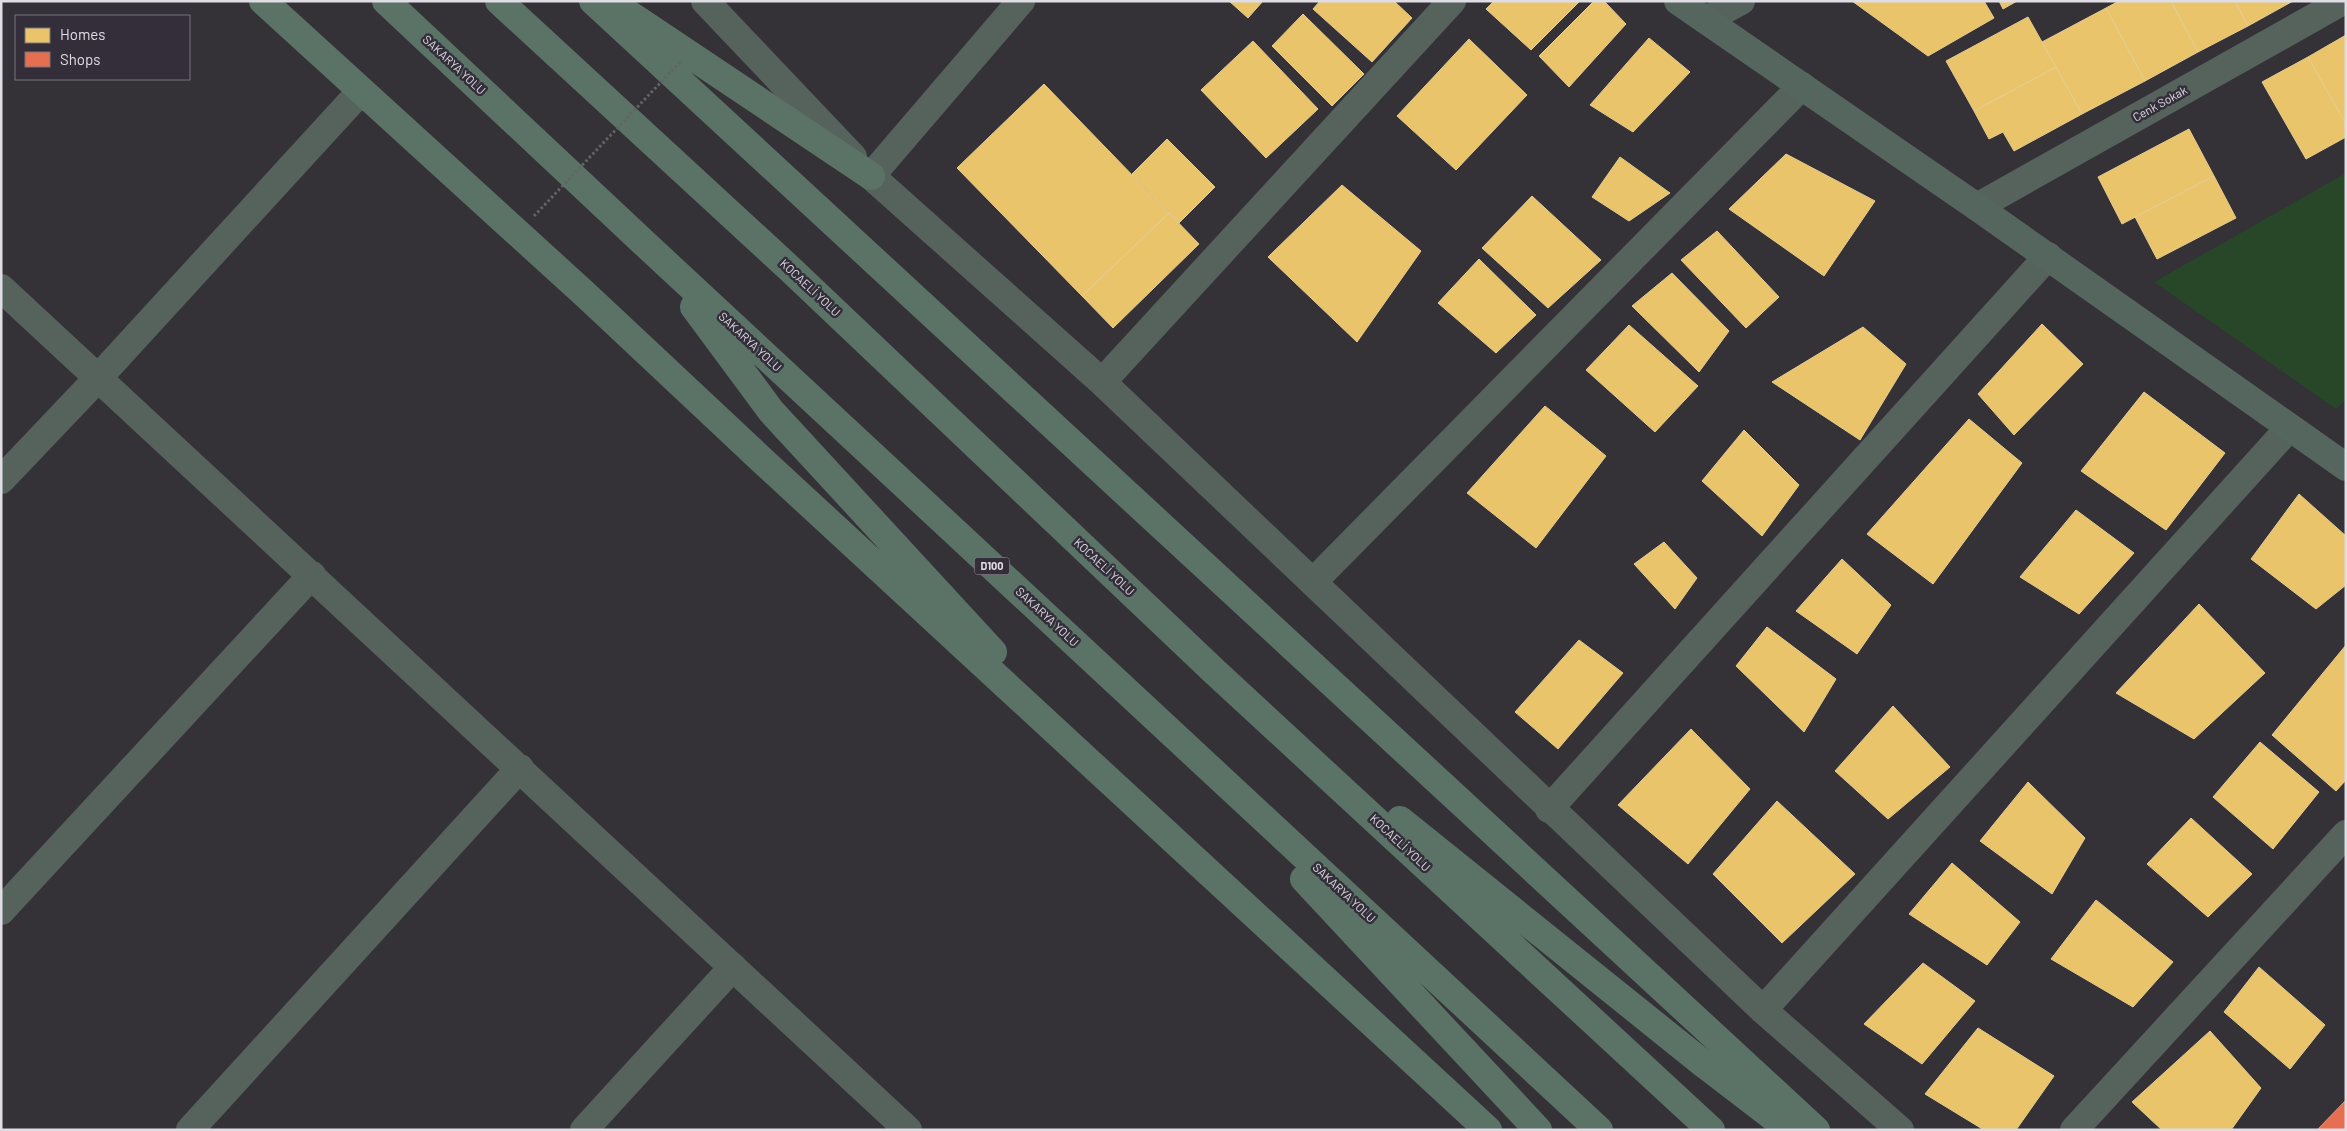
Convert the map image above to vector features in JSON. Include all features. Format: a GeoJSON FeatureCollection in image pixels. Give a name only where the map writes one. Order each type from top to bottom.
{"type":"FeatureCollection","features":[{"type":"Feature","properties":{"kind":"highway"},"geometry":{"type":"LineString","coordinates":[[263,1],[588,297],[1128,799],[1488,1130]]}},
{"type":"Feature","properties":{"kind":"highway","name":"SAKARYA YOLU"},"geometry":{"type":"LineString","coordinates":[[386,1],[1599,1130]]}},
{"type":"Feature","properties":{"kind":"highway","name":"KOCAELİ YOLU"},"geometry":{"type":"LineString","coordinates":[[499,1],[789,268],[1215,672],[1711,1130]]}},
{"type":"Feature","properties":{"kind":"highway"},"geometry":{"type":"LineString","coordinates":[[594,1],[1816,1130]]}},
{"type":"Feature","properties":{"kind":"highway"},"geometry":{"type":"LineString","coordinates":[[610,1],[871,176]]}},
{"type":"Feature","properties":{"kind":"highway"},"geometry":{"type":"LineString","coordinates":[[653,251],[771,411],[1128,799]]}},
{"type":"Feature","properties":{"kind":"highway"},"geometry":{"type":"LineString","coordinates":[[1215,672],[1697,1058],[1790,1130]]}},
{"type":"Feature","properties":{"kind":"highway"},"geometry":{"type":"LineString","coordinates":[[1148,711],[1538,1130]]}},
{"type":"Feature","properties":{"kind":"main road"},"geometry":{"type":"LineString","coordinates":[[1678,1],[2048,256],[2289,428],[2342,457]]}},
{"type":"Feature","properties":{"kind":"street"},"geometry":{"type":"LineString","coordinates":[[705,1],[871,176],[1102,382],[1549,809],[1763,1010],[1900,1130]]}},
{"type":"Feature","properties":{"kind":"street"},"geometry":{"type":"LineString","coordinates":[[871,176],[1021,1]]}},
{"type":"Feature","properties":{"kind":"street"},"geometry":{"type":"LineString","coordinates":[[1102,382],[1452,1]]}},
{"type":"Feature","properties":{"kind":"street"},"geometry":{"type":"LineString","coordinates":[[1706,20],[1741,1]]}},
{"type":"Feature","properties":{"kind":"street","name":"Cenk Sokak"},"geometry":{"type":"LineString","coordinates":[[1977,207],[2343,1]]}},
{"type":"Feature","properties":{"kind":"street"},"geometry":{"type":"LineString","coordinates":[[1313,582],[1802,86]]}},
{"type":"Feature","properties":{"kind":"street"},"geometry":{"type":"LineString","coordinates":[[1,480],[99,378],[361,91]]}},
{"type":"Feature","properties":{"kind":"street"},"geometry":{"type":"LineString","coordinates":[[1549,809],[2048,256]]}},
{"type":"Feature","properties":{"kind":"street"},"geometry":{"type":"LineString","coordinates":[[1,288],[908,1130]]}},
{"type":"Feature","properties":{"kind":"street"},"geometry":{"type":"LineString","coordinates":[[1763,1010],[2289,428]]}},
{"type":"Feature","properties":{"kind":"street"},"geometry":{"type":"LineString","coordinates":[[1,911],[312,575]]}},
{"type":"Feature","properties":{"kind":"street"},"geometry":{"type":"LineString","coordinates":[[190,1130],[520,768]]}},
{"type":"Feature","properties":{"kind":"street"},"geometry":{"type":"LineString","coordinates":[[2074,1130],[2346,834]]}},
{"type":"Feature","properties":{"kind":"street"},"geometry":{"type":"LineString","coordinates":[[584,1130],[734,967]]}},
{"type":"Feature","properties":{"kind":"path"},"geometry":{"type":"LineString","coordinates":[[534,216],[682,60]]}},
{"type":"Feature","properties":{"kind":"green space"},"geometry":{"type":"Polygon","coordinates":[[[2346,173],[2346,400],[2336,409],[2154,282],[2346,173]]]}},
{"type":"Feature","properties":{"kind":"building: Homes"},"geometry":{"type":"Polygon","coordinates":[[[1229,1],[1263,1],[1248,18],[1229,1]]]}},
{"type":"Feature","properties":{"kind":"building: Homes"},"geometry":{"type":"Polygon","coordinates":[[[1320,1],[1394,1],[1412,18],[1372,62],[1313,9],[1320,1]]]}},
{"type":"Feature","properties":{"kind":"building: Homes"},"geometry":{"type":"Polygon","coordinates":[[[1494,1],[1580,1],[1531,50],[1486,9],[1494,1]]]}},
{"type":"Feature","properties":{"kind":"building: Homes"},"geometry":{"type":"Polygon","coordinates":[[[1594,1],[1604,1],[1626,24],[1569,87],[1539,56],[1594,1]]]}},
{"type":"Feature","properties":{"kind":"building: Homes"},"geometry":{"type":"Polygon","coordinates":[[[1852,1],[1984,1],[1994,18],[1928,56],[1852,1]]]}},
{"type":"Feature","properties":{"kind":"building: Homes"},"geometry":{"type":"Polygon","coordinates":[[[1999,1],[2017,1],[2003,9],[1999,1]]]}},
{"type":"Feature","properties":{"kind":"building: Homes"},"geometry":{"type":"Polygon","coordinates":[[[2119,1],[2171,1],[2198,52],[2145,81],[2106,8],[2119,1]]]}},
{"type":"Feature","properties":{"kind":"building: Homes"},"geometry":{"type":"Polygon","coordinates":[[[2171,1],[2235,1],[2248,26],[2198,52],[2171,1]]]}},
{"type":"Feature","properties":{"kind":"building: Homes"},"geometry":{"type":"Polygon","coordinates":[[[2235,1],[2293,1],[2248,26],[2235,1]]]}},
{"type":"Feature","properties":{"kind":"building: Homes"},"geometry":{"type":"Polygon","coordinates":[[[2106,8],[2145,81],[2082,114],[2042,42],[2106,8]]]}},
{"type":"Feature","properties":{"kind":"building: Homes"},"geometry":{"type":"Polygon","coordinates":[[[1303,14],[1364,74],[1332,106],[1272,46],[1303,14]]]}},
{"type":"Feature","properties":{"kind":"building: Homes"},"geometry":{"type":"Polygon","coordinates":[[[2028,17],[2056,67],[1974,111],[1946,61],[2028,17]]]}},
{"type":"Feature","properties":{"kind":"building: Homes"},"geometry":{"type":"Polygon","coordinates":[[[2346,35],[2346,124],[2308,57],[2346,35]]]}},
{"type":"Feature","properties":{"kind":"building: Homes"},"geometry":{"type":"Polygon","coordinates":[[[1649,38],[1690,72],[1633,132],[1590,105],[1649,38]]]}},
{"type":"Feature","properties":{"kind":"building: Homes"},"geometry":{"type":"Polygon","coordinates":[[[1469,39],[1527,95],[1456,170],[1397,116],[1469,39]]]}},
{"type":"Feature","properties":{"kind":"building: Homes"},"geometry":{"type":"Polygon","coordinates":[[[1253,41],[1318,109],[1266,158],[1201,90],[1253,41]]]}},
{"type":"Feature","properties":{"kind":"building: Homes"},"geometry":{"type":"Polygon","coordinates":[[[2308,57],[2346,124],[2346,137],[2306,159],[2262,82],[2308,57]]]}},
{"type":"Feature","properties":{"kind":"building: Homes"},"geometry":{"type":"Polygon","coordinates":[[[2056,67],[2082,114],[2014,151],[2003,132],[1989,139],[1974,111],[2056,67]]]}},
{"type":"Feature","properties":{"kind":"building: Homes"},"geometry":{"type":"Polygon","coordinates":[[[1044,84],[1169,213],[1082,296],[957,168],[1044,84]]]}},
{"type":"Feature","properties":{"kind":"building: Homes"},"geometry":{"type":"Polygon","coordinates":[[[2189,129],[2214,176],[2122,224],[2098,177],[2189,129]]]}},
{"type":"Feature","properties":{"kind":"building: Homes"},"geometry":{"type":"Polygon","coordinates":[[[1167,139],[1215,187],[1179,223],[1132,174],[1167,139]]]}},
{"type":"Feature","properties":{"kind":"building: Homes"},"geometry":{"type":"Polygon","coordinates":[[[1786,154],[1875,201],[1824,276],[1729,209],[1786,154]]]}},
{"type":"Feature","properties":{"kind":"building: Homes"},"geometry":{"type":"Polygon","coordinates":[[[1620,157],[1670,193],[1629,221],[1592,197],[1620,157]]]}},
{"type":"Feature","properties":{"kind":"building: Homes"},"geometry":{"type":"Polygon","coordinates":[[[2214,176],[2236,218],[2157,259],[2135,217],[2214,176]]]}},
{"type":"Feature","properties":{"kind":"building: Homes"},"geometry":{"type":"Polygon","coordinates":[[[1342,185],[1421,251],[1357,342],[1268,257],[1342,185]]]}},
{"type":"Feature","properties":{"kind":"building: Homes"},"geometry":{"type":"Polygon","coordinates":[[[1532,196],[1601,260],[1548,308],[1482,248],[1532,196]]]}},
{"type":"Feature","properties":{"kind":"building: Homes"},"geometry":{"type":"Polygon","coordinates":[[[1169,213],[1199,244],[1113,328],[1082,296],[1169,213]]]}},
{"type":"Feature","properties":{"kind":"building: Homes"},"geometry":{"type":"Polygon","coordinates":[[[1717,231],[1779,297],[1746,328],[1681,260],[1717,231]]]}},
{"type":"Feature","properties":{"kind":"building: Homes"},"geometry":{"type":"Polygon","coordinates":[[[1479,259],[1536,315],[1496,353],[1438,303],[1479,259]]]}},
{"type":"Feature","properties":{"kind":"building: Homes"},"geometry":{"type":"Polygon","coordinates":[[[1672,273],[1729,331],[1699,372],[1632,306],[1672,273]]]}},
{"type":"Feature","properties":{"kind":"building: Homes"},"geometry":{"type":"Polygon","coordinates":[[[2042,324],[2083,364],[2014,435],[1978,394],[2042,324]]]}},
{"type":"Feature","properties":{"kind":"building: Homes"},"geometry":{"type":"Polygon","coordinates":[[[1629,325],[1698,386],[1655,432],[1586,370],[1629,325]]]}},
{"type":"Feature","properties":{"kind":"building: Homes"},"geometry":{"type":"Polygon","coordinates":[[[1863,327],[1906,364],[1860,440],[1772,382],[1863,327]]]}},
{"type":"Feature","properties":{"kind":"building: Homes"},"geometry":{"type":"Polygon","coordinates":[[[2144,392],[2225,453],[2166,530],[2081,471],[2144,392]]]}},
{"type":"Feature","properties":{"kind":"building: Homes"},"geometry":{"type":"Polygon","coordinates":[[[1545,406],[1606,456],[1536,548],[1467,493],[1545,406]]]}},
{"type":"Feature","properties":{"kind":"building: Homes"},"geometry":{"type":"Polygon","coordinates":[[[1969,419],[2022,463],[1933,584],[1867,534],[1969,419]]]}},
{"type":"Feature","properties":{"kind":"building: Homes"},"geometry":{"type":"Polygon","coordinates":[[[1744,430],[1799,485],[1762,536],[1702,481],[1744,430]]]}},
{"type":"Feature","properties":{"kind":"building: Homes"},"geometry":{"type":"Polygon","coordinates":[[[2299,494],[2346,536],[2346,585],[2316,609],[2251,559],[2299,494]]]}},
{"type":"Feature","properties":{"kind":"building: Homes"},"geometry":{"type":"Polygon","coordinates":[[[2076,510],[2134,553],[2079,614],[2020,577],[2076,510]]]}},
{"type":"Feature","properties":{"kind":"building: Homes"},"geometry":{"type":"Polygon","coordinates":[[[1664,542],[1697,578],[1675,609],[1634,564],[1664,542]]]}},
{"type":"Feature","properties":{"kind":"building: Homes"},"geometry":{"type":"Polygon","coordinates":[[[1842,559],[1891,605],[1857,654],[1796,611],[1842,559]]]}},
{"type":"Feature","properties":{"kind":"building: Homes"},"geometry":{"type":"Polygon","coordinates":[[[2199,604],[2265,673],[2194,739],[2116,693],[2199,604]]]}},
{"type":"Feature","properties":{"kind":"building: Homes"},"geometry":{"type":"Polygon","coordinates":[[[1767,627],[1836,679],[1804,732],[1736,666],[1767,627]]]}},
{"type":"Feature","properties":{"kind":"building: Homes"},"geometry":{"type":"Polygon","coordinates":[[[1579,640],[1623,673],[1558,749],[1515,712],[1579,640]]]}},
{"type":"Feature","properties":{"kind":"building: Homes"},"geometry":{"type":"Polygon","coordinates":[[[2346,645],[2346,780],[2336,791],[2272,735],[2346,645]]]}},
{"type":"Feature","properties":{"kind":"building: Homes"},"geometry":{"type":"Polygon","coordinates":[[[1893,706],[1950,767],[1888,819],[1835,771],[1893,706]]]}},
{"type":"Feature","properties":{"kind":"building: Homes"},"geometry":{"type":"Polygon","coordinates":[[[1691,729],[1750,789],[1688,864],[1618,805],[1691,729]]]}},
{"type":"Feature","properties":{"kind":"building: Homes"},"geometry":{"type":"Polygon","coordinates":[[[2260,742],[2319,792],[2273,849],[2213,797],[2260,742]]]}},
{"type":"Feature","properties":{"kind":"building: Homes"},"geometry":{"type":"Polygon","coordinates":[[[2028,782],[2085,838],[2052,894],[1980,841],[2028,782]]]}},
{"type":"Feature","properties":{"kind":"building: Homes"},"geometry":{"type":"Polygon","coordinates":[[[1777,801],[1855,874],[1782,943],[1713,874],[1777,801]]]}},
{"type":"Feature","properties":{"kind":"building: Homes"},"geometry":{"type":"Polygon","coordinates":[[[2191,818],[2252,874],[2208,917],[2147,864],[2191,818]]]}},
{"type":"Feature","properties":{"kind":"building: Homes"},"geometry":{"type":"Polygon","coordinates":[[[1952,863],[2020,922],[1987,965],[1909,914],[1952,863]]]}},
{"type":"Feature","properties":{"kind":"building: Homes"},"geometry":{"type":"Polygon","coordinates":[[[2096,900],[2173,962],[2133,1007],[2051,959],[2096,900]]]}},
{"type":"Feature","properties":{"kind":"building: Homes"},"geometry":{"type":"Polygon","coordinates":[[[1923,963],[1975,1001],[1922,1064],[1864,1024],[1923,963]]]}},
{"type":"Feature","properties":{"kind":"building: Homes"},"geometry":{"type":"Polygon","coordinates":[[[2259,967],[2325,1025],[2290,1069],[2224,1012],[2259,967]]]}},
{"type":"Feature","properties":{"kind":"building: Homes"},"geometry":{"type":"Polygon","coordinates":[[[1978,1028],[2054,1076],[2016,1130],[1984,1130],[1925,1094],[1978,1028]]]}},
{"type":"Feature","properties":{"kind":"building: Homes"},"geometry":{"type":"Polygon","coordinates":[[[2210,1031],[2261,1088],[2231,1130],[2162,1130],[2132,1102],[2210,1031]]]}},
{"type":"Feature","properties":{"kind":"building: Shops"},"geometry":{"type":"Polygon","coordinates":[[[2346,1100],[2346,1130],[2317,1130],[2346,1100]]]}}]}
